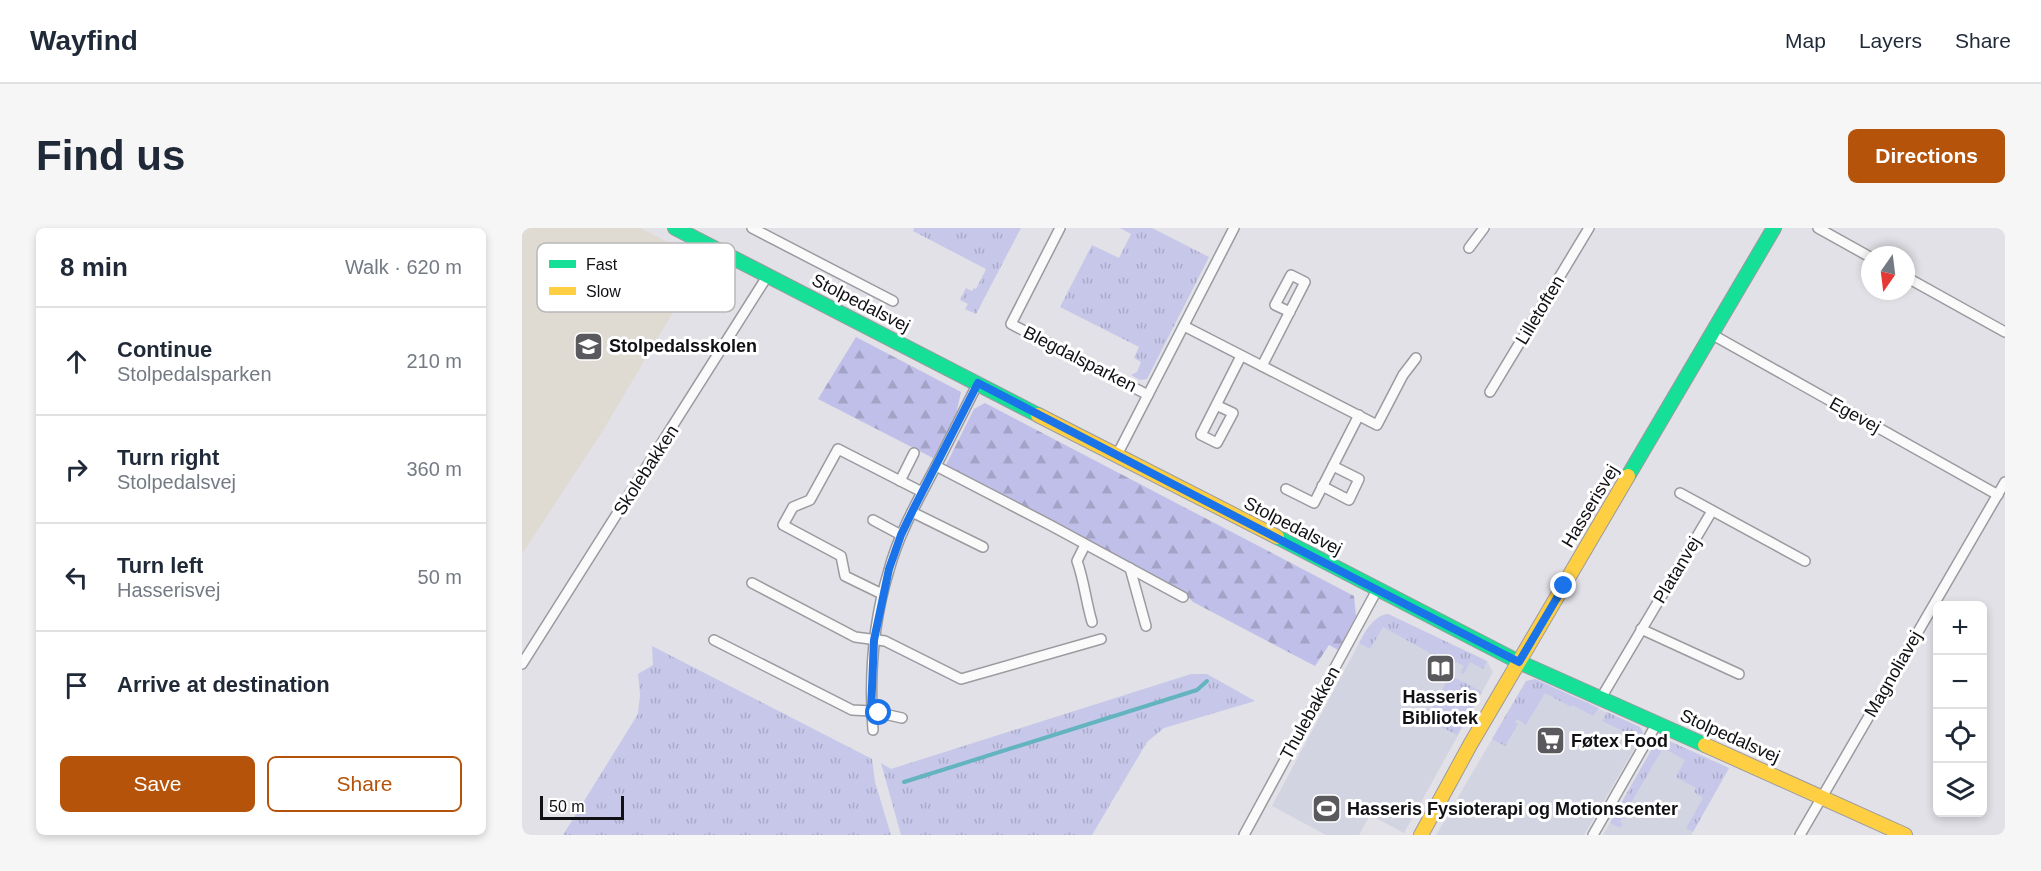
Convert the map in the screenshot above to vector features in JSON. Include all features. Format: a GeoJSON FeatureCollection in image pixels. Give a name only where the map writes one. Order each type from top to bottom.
{"type":"FeatureCollection","features":[{"type":"Feature","properties":{"kind":"street","name":"Stolpedalsvej"},"geometry":{"type":"LineString","coordinates":[[675,228],[695,232],[714,243]]}},
{"type":"Feature","properties":{"kind":"street"},"geometry":{"type":"LineString","coordinates":[[752,228],[893,301]]}},
{"type":"Feature","properties":{"kind":"street","name":"Blegdalsparken"},"geometry":{"type":"LineString","coordinates":[[1060,228],[1011,324],[1148,395]]}},
{"type":"Feature","properties":{"kind":"street","name":"Blegdalsparken"},"geometry":{"type":"LineString","coordinates":[[1117,455],[1234,228]]}},
{"type":"Feature","properties":{"kind":"street"},"geometry":{"type":"LineString","coordinates":[[1469,248],[1484,228]]}},
{"type":"Feature","properties":{"kind":"street","name":"Lilletoften"},"geometry":{"type":"LineString","coordinates":[[1491,392],[1589,228]]}},
{"type":"Feature","properties":{"kind":"street","name":"Hasserisvej"},"geometry":{"type":"LineString","coordinates":[[1421,835],[1519,662],[1774,228]]}},
{"type":"Feature","properties":{"kind":"street"},"geometry":{"type":"LineString","coordinates":[[1818,228],[1861,252]]}},
{"type":"Feature","properties":{"kind":"street","name":"Stolpedalsvej"},"geometry":{"type":"LineString","coordinates":[[735,256],[768,275],[1519,662],[1905,835]]}},
{"type":"Feature","properties":{"kind":"street","name":"Skolebakken"},"geometry":{"type":"LineString","coordinates":[[522,664],[768,275]]}},
{"type":"Feature","properties":{"kind":"street"},"geometry":{"type":"LineString","coordinates":[[1915,282],[2005,332]]}},
{"type":"Feature","properties":{"kind":"street"},"geometry":{"type":"LineString","coordinates":[[1262,366],[1290,312]]}},
{"type":"Feature","properties":{"kind":"street"},"geometry":{"type":"LineString","coordinates":[[1184,326],[1377,425],[1403,375],[1416,358]]}},
{"type":"Feature","properties":{"kind":"street","name":"Egevej"},"geometry":{"type":"LineString","coordinates":[[1713,334],[1998,495]]}},
{"type":"Feature","properties":{"kind":"street"},"geometry":{"type":"LineString","coordinates":[[1216,405],[1241,356]]}},
{"type":"Feature","properties":{"kind":"street"},"geometry":{"type":"LineString","coordinates":[[873,730],[871,711],[874,640],[882,594],[901,535],[978,383]]}},
{"type":"Feature","properties":{"kind":"street"},"geometry":{"type":"LineString","coordinates":[[1286,489],[1314,503],[1359,415]]}},
{"type":"Feature","properties":{"kind":"street"},"geometry":{"type":"LineString","coordinates":[[882,594],[845,576],[841,556],[783,525],[793,507],[810,500],[838,449],[922,492]]}},
{"type":"Feature","properties":{"kind":"street"},"geometry":{"type":"LineString","coordinates":[[900,481],[914,453]]}},
{"type":"Feature","properties":{"kind":"street"},"geometry":{"type":"LineString","coordinates":[[936,466],[1183,597]]}},
{"type":"Feature","properties":{"kind":"street"},"geometry":{"type":"LineString","coordinates":[[1322,486],[1349,500],[1359,479],[1333,466]]}},
{"type":"Feature","properties":{"kind":"street","name":"Magnoliavej"},"geometry":{"type":"LineString","coordinates":[[1800,835],[2005,482]]}},
{"type":"Feature","properties":{"kind":"street"},"geometry":{"type":"LineString","coordinates":[[1680,493],[1805,561]]}},
{"type":"Feature","properties":{"kind":"street","name":"Platanvej"},"geometry":{"type":"LineString","coordinates":[[1601,698],[1712,511]]}},
{"type":"Feature","properties":{"kind":"street"},"geometry":{"type":"LineString","coordinates":[[912,512],[983,547]]}},
{"type":"Feature","properties":{"kind":"street"},"geometry":{"type":"LineString","coordinates":[[873,520],[901,535]]}},
{"type":"Feature","properties":{"kind":"street"},"geometry":{"type":"LineString","coordinates":[[1085,545],[1077,561],[1082,572],[1084,596],[1092,622]]}},
{"type":"Feature","properties":{"kind":"street"},"geometry":{"type":"LineString","coordinates":[[1130,568],[1146,626]]}},
{"type":"Feature","properties":{"kind":"street"},"geometry":{"type":"LineString","coordinates":[[752,583],[855,637],[885,642],[961,679],[1101,639]]}},
{"type":"Feature","properties":{"kind":"street","name":"Thulebakken"},"geometry":{"type":"LineString","coordinates":[[1244,835],[1377,590]]}},
{"type":"Feature","properties":{"kind":"street"},"geometry":{"type":"LineString","coordinates":[[1641,629],[1739,674]]}},
{"type":"Feature","properties":{"kind":"street"},"geometry":{"type":"LineString","coordinates":[[714,640],[852,710],[871,711],[902,718]]}},
{"type":"Feature","properties":{"kind":"street"},"geometry":{"type":"LineString","coordinates":[[1593,835],[1657,723]]}},
{"type":"Feature","properties":{"kind":"shaded area","name":"Stolpedalsskolen"},"geometry":{"type":"Polygon","coordinates":[[[522,228],[640,228],[670,243],[537,243],[537,312],[673,312],[602,432],[522,554],[522,228]]]}},
{"type":"Feature","properties":{"kind":"shaded area"},"geometry":{"type":"Polygon","coordinates":[[[1388,614],[1487,661],[1493,672],[1404,833],[1370,815],[1359,835],[1326,835],[1272,806],[1365,632],[1380,616],[1388,614]]]}},
{"type":"Feature","properties":{"kind":"shaded area"},"geometry":{"type":"Polygon","coordinates":[[[1535,679],[1642,729],[1643,734],[1584,835],[1436,835],[1526,681],[1535,679]]]}},
{"type":"Feature","properties":{"kind":"shaded area"},"geometry":{"type":"Polygon","coordinates":[[[1661,740],[1667,740],[1729,768],[1691,835],[1603,835],[1653,747],[1661,740]]]}},
{"type":"Feature","properties":{"kind":"green space"},"geometry":{"type":"Polygon","coordinates":[[[914,228],[1021,228],[976,314],[965,309],[968,304],[960,300],[966,288],[972,291],[976,289],[986,269],[913,231],[914,228]]]}},
{"type":"Feature","properties":{"kind":"green space"},"geometry":{"type":"Polygon","coordinates":[[[1120,228],[1152,228],[1209,257],[1147,379],[1140,380],[1131,375],[1137,372],[1141,362],[1134,358],[1139,347],[1060,307],[1092,245],[1119,258],[1131,234],[1120,228]]]}},
{"type":"Feature","properties":{"kind":"green space"},"geometry":{"type":"Polygon","coordinates":[[[856,337],[961,392],[956,415],[933,458],[818,399],[856,337]]]}},
{"type":"Feature","properties":{"kind":"green space"},"geometry":{"type":"Polygon","coordinates":[[[985,403],[1354,596],[1356,616],[1338,650],[1329,645],[1315,666],[1193,602],[1183,591],[946,465],[974,409],[985,403]]]}},
{"type":"Feature","properties":{"kind":"green space"},"geometry":{"type":"Polygon","coordinates":[[[1388,614],[1487,661],[1483,669],[1470,662],[1464,674],[1460,673],[1464,666],[1456,662],[1452,668],[1449,667],[1450,664],[1383,627],[1370,649],[1359,643],[1374,621],[1388,614]]]}},
{"type":"Feature","properties":{"kind":"green space"},"geometry":{"type":"Polygon","coordinates":[[[652,646],[872,759],[875,782],[891,835],[563,835],[638,714],[640,695],[638,674],[653,665],[652,646]]]}},
{"type":"Feature","properties":{"kind":"green space"},"geometry":{"type":"Polygon","coordinates":[[[1191,674],[1207,674],[1255,701],[1164,728],[1147,742],[1092,835],[901,835],[881,763],[891,769],[1191,674]]]}},
{"type":"Feature","properties":{"kind":"green space"},"geometry":{"type":"Polygon","coordinates":[[[1450,675],[1482,692],[1457,735],[1426,719],[1450,675]]]}},
{"type":"Feature","properties":{"kind":"green space"},"geometry":{"type":"Polygon","coordinates":[[[1535,679],[1599,708],[1593,716],[1545,693],[1526,725],[1517,719],[1515,722],[1518,724],[1505,746],[1492,739],[1526,681],[1535,679]]]}},
{"type":"Feature","properties":{"kind":"green space"},"geometry":{"type":"Polygon","coordinates":[[[1607,712],[1640,727],[1643,734],[1637,738],[1602,721],[1607,712]]]}},
{"type":"Feature","properties":{"kind":"green space"},"geometry":{"type":"Polygon","coordinates":[[[1661,740],[1667,740],[1729,768],[1693,832],[1686,828],[1703,798],[1694,792],[1696,788],[1676,777],[1685,760],[1663,748],[1620,822],[1623,824],[1620,828],[1610,823],[1653,747],[1661,740]]]}},
{"type":"Feature","properties":{"kind":"waterway"},"geometry":{"type":"LineString","coordinates":[[904,782],[1197,690],[1207,681]]}},
{"type":"Feature","properties":{"kind":"traffic: fast"},"geometry":{"type":"LineString","coordinates":[[675,228],[704,243]]}},
{"type":"Feature","properties":{"kind":"traffic: fast"},"geometry":{"type":"LineString","coordinates":[[1628,476],[1774,228]]}},
{"type":"Feature","properties":{"kind":"traffic: fast"},"geometry":{"type":"LineString","coordinates":[[735,259],[1038,415]]}},
{"type":"Feature","properties":{"kind":"traffic: fast"},"geometry":{"type":"LineString","coordinates":[[1277,537],[1519,662],[1705,745]]}},
{"type":"Feature","properties":{"kind":"traffic: slow"},"geometry":{"type":"LineString","coordinates":[[1038,415],[1277,537]]}},
{"type":"Feature","properties":{"kind":"traffic: slow"},"geometry":{"type":"LineString","coordinates":[[1421,835],[1470,745],[1628,476]]}},
{"type":"Feature","properties":{"kind":"traffic: slow"},"geometry":{"type":"LineString","coordinates":[[1705,745],[1905,835]]}},
{"type":"Feature","properties":{"kind":"place","name":"Stolpedalsskolen"},"geometry":{"type":"Point","coordinates":[588,346]}},
{"type":"Feature","properties":{"kind":"place","name":"Hasseris Bibliotek"},"geometry":{"type":"Point","coordinates":[1440,668]}},
{"type":"Feature","properties":{"kind":"place","name":"Føtex Food"},"geometry":{"type":"Point","coordinates":[1550,741]}},
{"type":"Feature","properties":{"kind":"place","name":"Hasseris Fysioterapi og Motionscenter"},"geometry":{"type":"Point","coordinates":[1326,809]}},
{"type":"Feature","properties":{"kind":"route"},"geometry":{"type":"LineString","coordinates":[[879,713],[871,711],[874,640],[889,569],[912,512],[978,383],[1519,662],[1564,586]]}}]}
